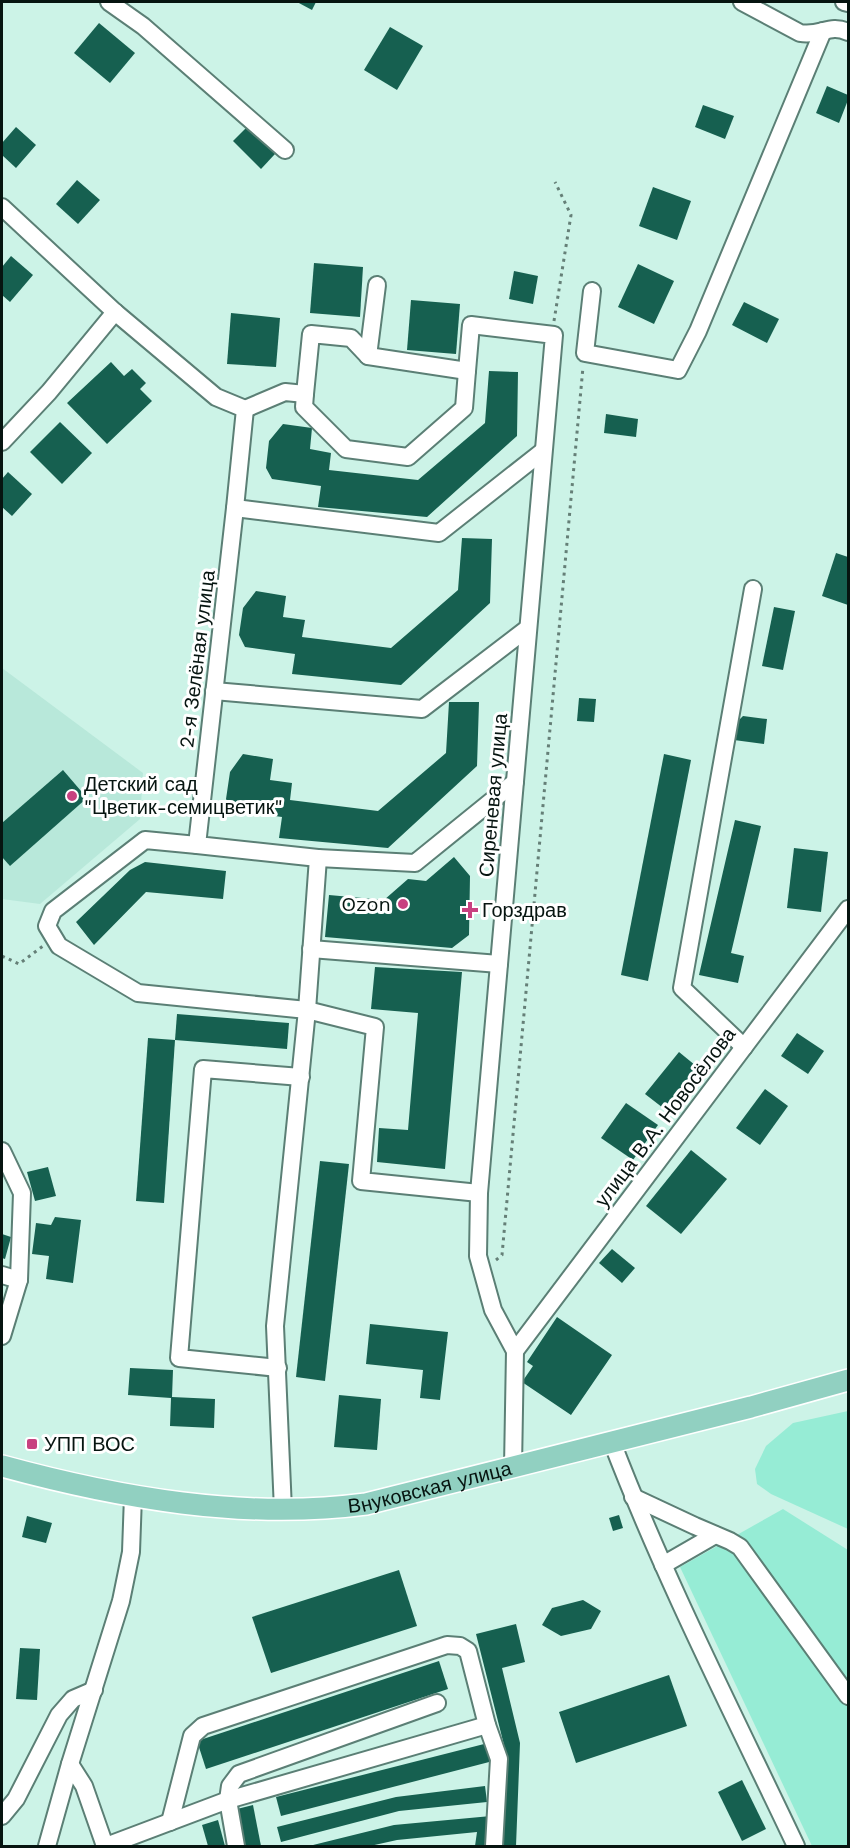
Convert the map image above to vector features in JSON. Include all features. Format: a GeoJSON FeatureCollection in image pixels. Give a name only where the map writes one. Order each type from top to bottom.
{"type":"FeatureCollection","features":[{"type":"Feature","properties":{"kind":"main road","name":"Внуковская улица"},"geometry":{"type":"LineString","coordinates":[[2,1466],[59,1482],[133,1496],[217,1506],[283,1510],[331,1509],[366,1504],[849,1380]]}},
{"type":"Feature","properties":{"kind":"street"},"geometry":{"type":"LineString","coordinates":[[109,2],[143,26],[285,150]]}},
{"type":"Feature","properties":{"kind":"street"},"geometry":{"type":"LineString","coordinates":[[742,2],[800,33],[811,35],[835,28],[849,32]]}},
{"type":"Feature","properties":{"kind":"street"},"geometry":{"type":"LineString","coordinates":[[844,2],[849,3]]}},
{"type":"Feature","properties":{"kind":"street"},"geometry":{"type":"LineString","coordinates":[[592,291],[585,352],[678,370],[698,331],[823,31]]}},
{"type":"Feature","properties":{"kind":"street"},"geometry":{"type":"LineString","coordinates":[[2,207],[116,312],[216,397],[245,409],[285,392],[305,394]]}},
{"type":"Feature","properties":{"kind":"street"},"geometry":{"type":"LineString","coordinates":[[368,356],[377,285]]}},
{"type":"Feature","properties":{"kind":"street"},"geometry":{"type":"LineString","coordinates":[[2,442],[49,392],[116,312]]}},
{"type":"Feature","properties":{"kind":"street"},"geometry":{"type":"LineString","coordinates":[[467,371],[368,356],[351,338],[311,334],[304,407],[346,449],[408,457],[464,408],[471,325],[553,335]]}},
{"type":"Feature","properties":{"kind":"street","name":"Сиреневая улица"},"geometry":{"type":"LineString","coordinates":[[513,1467],[515,1351],[493,1310],[478,1256],[479,1193],[553,335]]}},
{"type":"Feature","properties":{"kind":"street","name":"2-я Зелёная улица"},"geometry":{"type":"LineString","coordinates":[[197,845],[236,508],[245,409]]}},
{"type":"Feature","properties":{"kind":"street"},"geometry":{"type":"LineString","coordinates":[[236,508],[439,533],[543,451]]}},
{"type":"Feature","properties":{"kind":"street"},"geometry":{"type":"LineString","coordinates":[[744,1047],[682,988],[753,589]]}},
{"type":"Feature","properties":{"kind":"street"},"geometry":{"type":"LineString","coordinates":[[214,691],[422,709],[528,628]]}},
{"type":"Feature","properties":{"kind":"street"},"geometry":{"type":"LineString","coordinates":[[479,1193],[361,1181],[375,1027],[307,1010],[138,993],[59,946],[47,926],[53,910],[145,840],[318,858],[415,863],[515,782]]}},
{"type":"Feature","properties":{"kind":"street"},"geometry":{"type":"LineString","coordinates":[[283,1510],[275,1326],[301,1077],[318,858]]}},
{"type":"Feature","properties":{"kind":"street","name":"улица В.А. Новосёлова"},"geometry":{"type":"LineString","coordinates":[[515,1351],[849,909]]}},
{"type":"Feature","properties":{"kind":"street"},"geometry":{"type":"LineString","coordinates":[[311,949],[499,964]]}},
{"type":"Feature","properties":{"kind":"street"},"geometry":{"type":"LineString","coordinates":[[278,1368],[179,1358],[203,1069],[301,1077]]}},
{"type":"Feature","properties":{"kind":"street"},"geometry":{"type":"LineString","coordinates":[[2,1151],[22,1193],[19,1280],[2,1336]]}},
{"type":"Feature","properties":{"kind":"street"},"geometry":{"type":"LineString","coordinates":[[2,1275],[19,1280]]}},
{"type":"Feature","properties":{"kind":"street"},"geometry":{"type":"LineString","coordinates":[[612,1442],[663,1565],[796,1846]]}},
{"type":"Feature","properties":{"kind":"street"},"geometry":{"type":"LineString","coordinates":[[47,1846],[121,1601],[131,1552],[133,1496]]}},
{"type":"Feature","properties":{"kind":"street"},"geometry":{"type":"LineString","coordinates":[[633,1497],[740,1547],[849,1696]]}},
{"type":"Feature","properties":{"kind":"street"},"geometry":{"type":"LineString","coordinates":[[663,1565],[715,1535]]}},
{"type":"Feature","properties":{"kind":"street"},"geometry":{"type":"LineString","coordinates":[[170,1822],[192,1736],[203,1726],[447,1645],[460,1646],[468,1651],[487,1725],[499,1759],[494,1846]]}},
{"type":"Feature","properties":{"kind":"street"},"geometry":{"type":"LineString","coordinates":[[2,1816],[16,1799],[59,1715],[73,1699],[94,1690]]}},
{"type":"Feature","properties":{"kind":"street"},"geometry":{"type":"LineString","coordinates":[[236,1846],[228,1800],[230,1786],[239,1774],[437,1704]]}},
{"type":"Feature","properties":{"kind":"street"},"geometry":{"type":"LineString","coordinates":[[70,1764],[84,1786],[106,1846],[228,1800],[487,1725]]}},
{"type":"Feature","properties":{"kind":"path"},"geometry":{"type":"LineString","coordinates":[[553,335],[571,215],[555,182]]}},
{"type":"Feature","properties":{"kind":"path"},"geometry":{"type":"LineString","coordinates":[[482,1269],[502,1255],[585,352]]}},
{"type":"Feature","properties":{"kind":"path"},"geometry":{"type":"LineString","coordinates":[[2,956],[19,964],[54,938]]}},
{"type":"Feature","properties":{"kind":"shaded area","name":"Детский сад \"Цветик-семицветик\""},"geometry":{"type":"Polygon","coordinates":[[[2,668],[143,773],[140,819],[40,904],[2,899],[2,668]]]}},
{"type":"Feature","properties":{"kind":"green space"},"geometry":{"type":"Polygon","coordinates":[[[848,1411],[848,1529],[771,1494],[757,1484],[755,1469],[766,1446],[793,1423],[848,1411]]]}},
{"type":"Feature","properties":{"kind":"green space"},"geometry":{"type":"Polygon","coordinates":[[[783,1509],[848,1550],[848,1846],[812,1846],[680,1567],[783,1509]]]}},
{"type":"Feature","properties":{"kind":"building"},"geometry":{"type":"Polygon","coordinates":[[[297,2],[316,2],[312,10],[297,2]]]}},
{"type":"Feature","properties":{"kind":"building"},"geometry":{"type":"Polygon","coordinates":[[[99,23],[135,53],[110,83],[74,53],[99,23]]]}},
{"type":"Feature","properties":{"kind":"building"},"geometry":{"type":"Polygon","coordinates":[[[390,27],[423,46],[397,90],[364,70],[390,27]]]}},
{"type":"Feature","properties":{"kind":"building"},"geometry":{"type":"Polygon","coordinates":[[[827,86],[848,95],[839,123],[816,113],[827,86]]]}},
{"type":"Feature","properties":{"kind":"building"},"geometry":{"type":"Polygon","coordinates":[[[703,105],[734,116],[725,139],[695,127],[703,105]]]}},
{"type":"Feature","properties":{"kind":"building"},"geometry":{"type":"Polygon","coordinates":[[[248,126],[275,154],[261,169],[233,141],[248,126]]]}},
{"type":"Feature","properties":{"kind":"building"},"geometry":{"type":"Polygon","coordinates":[[[16,127],[36,145],[16,168],[2,155],[2,143],[16,127]]]}},
{"type":"Feature","properties":{"kind":"building"},"geometry":{"type":"Polygon","coordinates":[[[77,180],[100,200],[78,224],[56,204],[77,180]]]}},
{"type":"Feature","properties":{"kind":"building"},"geometry":{"type":"Polygon","coordinates":[[[653,187],[691,201],[677,240],[639,226],[653,187]]]}},
{"type":"Feature","properties":{"kind":"building"},"geometry":{"type":"Polygon","coordinates":[[[11,256],[33,275],[10,302],[2,295],[2,267],[11,256]]]}},
{"type":"Feature","properties":{"kind":"building"},"geometry":{"type":"Polygon","coordinates":[[[314,263],[363,267],[360,317],[310,313],[314,263]]]}},
{"type":"Feature","properties":{"kind":"building"},"geometry":{"type":"Polygon","coordinates":[[[638,264],[674,281],[654,324],[618,307],[638,264]]]}},
{"type":"Feature","properties":{"kind":"building"},"geometry":{"type":"Polygon","coordinates":[[[514,271],[538,276],[533,304],[509,299],[514,271]]]}},
{"type":"Feature","properties":{"kind":"building"},"geometry":{"type":"Polygon","coordinates":[[[411,300],[460,304],[456,354],[407,350],[411,300]]]}},
{"type":"Feature","properties":{"kind":"building"},"geometry":{"type":"Polygon","coordinates":[[[744,302],[779,319],[767,343],[732,325],[744,302]]]}},
{"type":"Feature","properties":{"kind":"building"},"geometry":{"type":"Polygon","coordinates":[[[231,313],[280,318],[276,367],[227,364],[231,313]]]}},
{"type":"Feature","properties":{"kind":"building"},"geometry":{"type":"Polygon","coordinates":[[[111,362],[124,376],[132,369],[146,383],[140,389],[152,401],[107,444],[67,403],[111,362]]]}},
{"type":"Feature","properties":{"kind":"building"},"geometry":{"type":"Polygon","coordinates":[[[489,371],[518,372],[517,436],[427,517],[318,507],[321,486],[272,479],[266,468],[269,441],[283,424],[312,428],[310,449],[331,453],[329,470],[418,480],[485,423],[489,371]]]}},
{"type":"Feature","properties":{"kind":"building"},"geometry":{"type":"Polygon","coordinates":[[[606,414],[638,419],[636,437],[604,433],[606,414]]]}},
{"type":"Feature","properties":{"kind":"building"},"geometry":{"type":"Polygon","coordinates":[[[60,422],[92,453],[62,484],[30,452],[60,422]]]}},
{"type":"Feature","properties":{"kind":"building"},"geometry":{"type":"Polygon","coordinates":[[[8,472],[32,494],[12,516],[2,507],[2,479],[8,472]]]}},
{"type":"Feature","properties":{"kind":"building"},"geometry":{"type":"Polygon","coordinates":[[[462,538],[492,539],[490,603],[401,685],[292,674],[295,654],[245,647],[239,635],[243,608],[256,591],[286,596],[283,617],[305,620],[302,637],[391,648],[458,590],[462,538]]]}},
{"type":"Feature","properties":{"kind":"building"},"geometry":{"type":"Polygon","coordinates":[[[836,553],[848,557],[848,605],[822,596],[836,553]]]}},
{"type":"Feature","properties":{"kind":"building"},"geometry":{"type":"Polygon","coordinates":[[[774,607],[795,611],[783,670],[762,666],[774,607]]]}},
{"type":"Feature","properties":{"kind":"building"},"geometry":{"type":"Polygon","coordinates":[[[579,698],[596,699],[594,722],[577,721],[579,698]]]}},
{"type":"Feature","properties":{"kind":"building"},"geometry":{"type":"Polygon","coordinates":[[[449,702],[479,702],[477,766],[388,848],[279,838],[282,817],[232,810],[226,799],[230,772],[243,754],[273,759],[270,780],[292,783],[290,800],[378,811],[446,753],[449,702]]]}},
{"type":"Feature","properties":{"kind":"building"},"geometry":{"type":"Polygon","coordinates":[[[743,716],[767,719],[764,744],[734,740],[736,723],[743,716]]]}},
{"type":"Feature","properties":{"kind":"building"},"geometry":{"type":"Polygon","coordinates":[[[664,754],[691,760],[648,981],[621,975],[664,754]]]}},
{"type":"Feature","properties":{"kind":"building"},"geometry":{"type":"Polygon","coordinates":[[[63,770],[87,798],[10,866],[2,857],[2,823],[63,770]]]}},
{"type":"Feature","properties":{"kind":"building"},"geometry":{"type":"Polygon","coordinates":[[[735,820],[761,826],[731,953],[744,956],[738,983],[699,975],[735,820]]]}},
{"type":"Feature","properties":{"kind":"building"},"geometry":{"type":"Polygon","coordinates":[[[794,848],[828,852],[821,912],[787,908],[794,848]]]}},
{"type":"Feature","properties":{"kind":"building"},"geometry":{"type":"Polygon","coordinates":[[[454,857],[470,876],[469,935],[452,948],[325,937],[329,895],[384,900],[408,879],[426,881],[454,857]]]}},
{"type":"Feature","properties":{"kind":"building"},"geometry":{"type":"Polygon","coordinates":[[[145,862],[226,871],[223,899],[146,892],[94,945],[76,922],[130,870],[145,862]]]}},
{"type":"Feature","properties":{"kind":"building"},"geometry":{"type":"Polygon","coordinates":[[[375,967],[462,972],[445,1169],[377,1162],[379,1128],[408,1130],[418,1013],[371,1009],[375,967]]]}},
{"type":"Feature","properties":{"kind":"building"},"geometry":{"type":"Polygon","coordinates":[[[177,1014],[289,1023],[287,1049],[175,1040],[177,1014]]]}},
{"type":"Feature","properties":{"kind":"building"},"geometry":{"type":"Polygon","coordinates":[[[797,1033],[824,1051],[808,1074],[781,1056],[797,1033]]]}},
{"type":"Feature","properties":{"kind":"building"},"geometry":{"type":"Polygon","coordinates":[[[148,1038],[175,1040],[164,1203],[136,1201],[148,1038]]]}},
{"type":"Feature","properties":{"kind":"building"},"geometry":{"type":"Polygon","coordinates":[[[679,1052],[701,1070],[667,1111],[645,1094],[679,1052]]]}},
{"type":"Feature","properties":{"kind":"building"},"geometry":{"type":"Polygon","coordinates":[[[765,1089],[788,1106],[760,1145],[736,1128],[765,1089]]]}},
{"type":"Feature","properties":{"kind":"building"},"geometry":{"type":"Polygon","coordinates":[[[626,1103],[658,1125],[633,1160],[601,1138],[626,1103]]]}},
{"type":"Feature","properties":{"kind":"building"},"geometry":{"type":"Polygon","coordinates":[[[691,1150],[727,1179],[681,1234],[646,1206],[691,1150]]]}},
{"type":"Feature","properties":{"kind":"building"},"geometry":{"type":"Polygon","coordinates":[[[320,1161],[349,1164],[325,1381],[296,1377],[320,1161]]]}},
{"type":"Feature","properties":{"kind":"building"},"geometry":{"type":"Polygon","coordinates":[[[48,1167],[56,1196],[35,1201],[27,1172],[48,1167]]]}},
{"type":"Feature","properties":{"kind":"building"},"geometry":{"type":"Polygon","coordinates":[[[55,1217],[81,1220],[73,1283],[46,1279],[49,1256],[32,1254],[36,1223],[51,1225],[55,1217]]]}},
{"type":"Feature","properties":{"kind":"building"},"geometry":{"type":"Polygon","coordinates":[[[2,1234],[11,1237],[5,1259],[2,1258],[2,1234]]]}},
{"type":"Feature","properties":{"kind":"building"},"geometry":{"type":"Polygon","coordinates":[[[612,1249],[635,1268],[622,1283],[599,1263],[612,1249]]]}},
{"type":"Feature","properties":{"kind":"building"},"geometry":{"type":"Polygon","coordinates":[[[557,1317],[612,1355],[571,1415],[522,1382],[533,1366],[527,1362],[557,1317]]]}},
{"type":"Feature","properties":{"kind":"building"},"geometry":{"type":"Polygon","coordinates":[[[370,1324],[448,1332],[440,1400],[420,1398],[423,1370],[366,1364],[370,1324]]]}},
{"type":"Feature","properties":{"kind":"building"},"geometry":{"type":"Polygon","coordinates":[[[130,1368],[173,1370],[172,1397],[215,1399],[214,1428],[170,1426],[171,1398],[128,1395],[130,1368]]]}},
{"type":"Feature","properties":{"kind":"building"},"geometry":{"type":"Polygon","coordinates":[[[339,1395],[381,1399],[377,1450],[334,1447],[339,1395]]]}},
{"type":"Feature","properties":{"kind":"building"},"geometry":{"type":"Polygon","coordinates":[[[619,1515],[623,1528],[613,1531],[609,1518],[619,1515]]]}},
{"type":"Feature","properties":{"kind":"building"},"geometry":{"type":"Polygon","coordinates":[[[27,1516],[52,1523],[46,1543],[22,1537],[27,1516]]]}},
{"type":"Feature","properties":{"kind":"building"},"geometry":{"type":"Polygon","coordinates":[[[399,1570],[417,1626],[271,1673],[252,1617],[399,1570]]]}},
{"type":"Feature","properties":{"kind":"building"},"geometry":{"type":"Polygon","coordinates":[[[583,1600],[601,1611],[591,1629],[561,1636],[542,1625],[552,1608],[583,1600]]]}},
{"type":"Feature","properties":{"kind":"building"},"geometry":{"type":"Polygon","coordinates":[[[516,1624],[525,1662],[502,1668],[520,1743],[516,1846],[501,1846],[504,1745],[476,1634],[516,1624]]]}},
{"type":"Feature","properties":{"kind":"building"},"geometry":{"type":"Polygon","coordinates":[[[20,1648],[40,1649],[37,1700],[16,1699],[20,1648]]]}},
{"type":"Feature","properties":{"kind":"building"},"geometry":{"type":"Polygon","coordinates":[[[439,1661],[448,1689],[206,1769],[197,1741],[439,1661]]]}},
{"type":"Feature","properties":{"kind":"building"},"geometry":{"type":"Polygon","coordinates":[[[669,1675],[687,1726],[576,1763],[559,1712],[669,1675]]]}},
{"type":"Feature","properties":{"kind":"building"},"geometry":{"type":"Polygon","coordinates":[[[488,1743],[493,1761],[281,1816],[276,1797],[488,1743]]]}},
{"type":"Feature","properties":{"kind":"building"},"geometry":{"type":"Polygon","coordinates":[[[742,1780],[766,1829],[742,1841],[718,1792],[742,1780]]]}},
{"type":"Feature","properties":{"kind":"building"},"geometry":{"type":"Polygon","coordinates":[[[485,1786],[487,1802],[399,1811],[281,1842],[277,1827],[396,1797],[485,1786]]]}},
{"type":"Feature","properties":{"kind":"building"},"geometry":{"type":"Polygon","coordinates":[[[253,1805],[261,1846],[244,1846],[237,1809],[253,1805]]]}},
{"type":"Feature","properties":{"kind":"building"},"geometry":{"type":"Polygon","coordinates":[[[491,1816],[488,1846],[475,1846],[477,1832],[397,1840],[370,1846],[309,1846],[394,1825],[491,1816]]]}},
{"type":"Feature","properties":{"kind":"building"},"geometry":{"type":"Polygon","coordinates":[[[218,1820],[225,1846],[208,1846],[202,1825],[218,1820]]]}},
{"type":"Feature","properties":{"kind":"place","name":"Детский сад \"Цветик-семицветик\""},"geometry":{"type":"Point","coordinates":[72,796]}},
{"type":"Feature","properties":{"kind":"place","name":"Ozon"},"geometry":{"type":"Point","coordinates":[403,904]}},
{"type":"Feature","properties":{"kind":"place","name":"Горздрав"},"geometry":{"type":"Point","coordinates":[470,910]}},
{"type":"Feature","properties":{"kind":"place","name":"УПП ВОС"},"geometry":{"type":"Point","coordinates":[32,1444]}}]}
